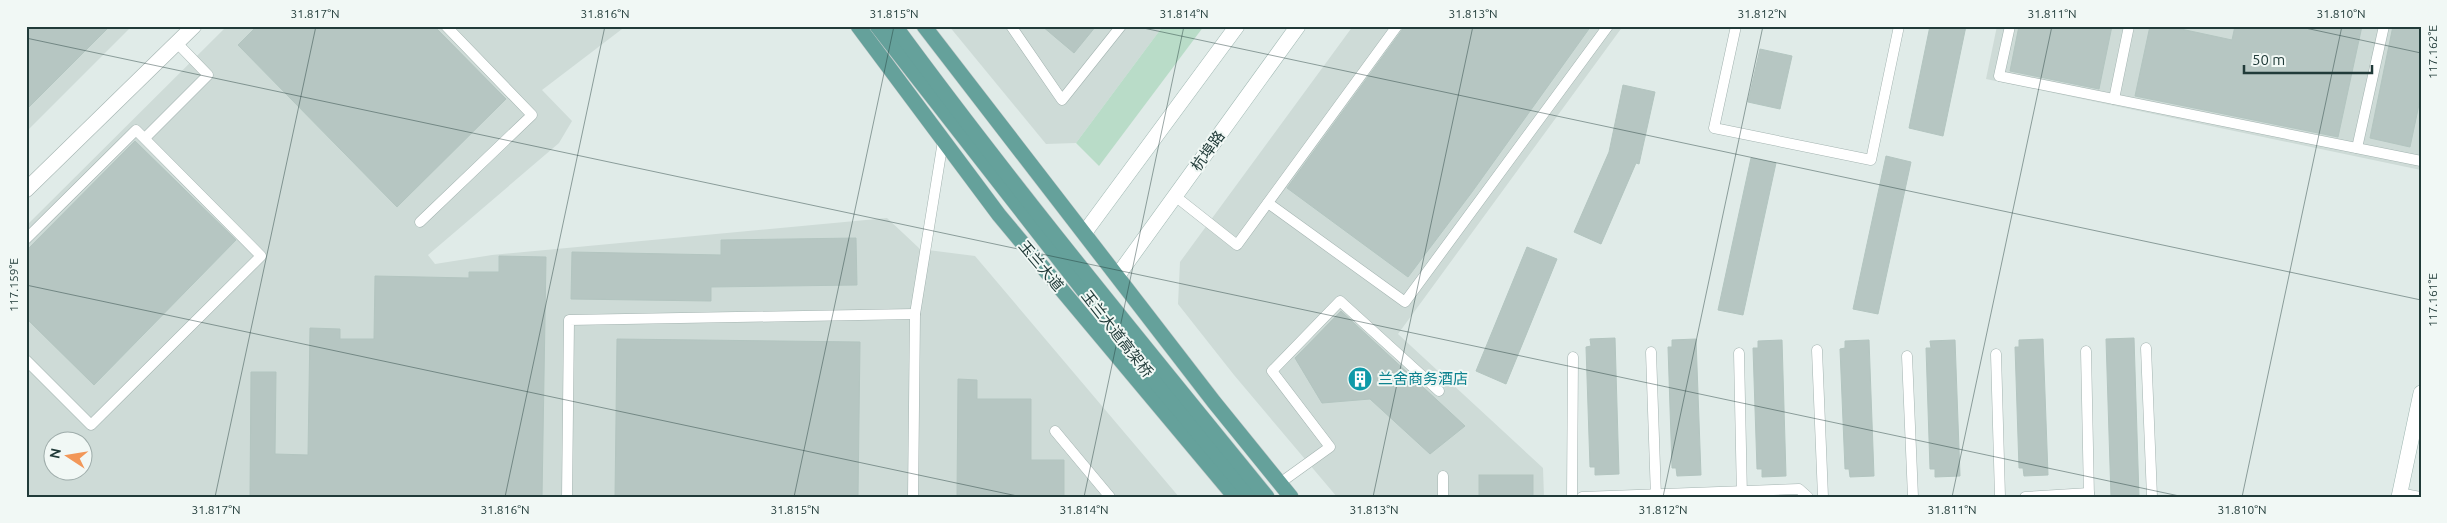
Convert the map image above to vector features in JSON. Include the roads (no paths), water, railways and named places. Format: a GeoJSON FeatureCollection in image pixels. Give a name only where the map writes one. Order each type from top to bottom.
{"type":"FeatureCollection","features":[{"type":"Feature","properties":{"kind":"main road"},"geometry":{"type":"LineString","coordinates":[[26,190],[194,26]]}},
{"type":"Feature","properties":{"kind":"main road","name":"玉兰大道"},"geometry":{"type":"LineString","coordinates":[[858,26],[999,215],[1235,497]]}},
{"type":"Feature","properties":{"kind":"main road","name":"玉兰大道高架桥"},"geometry":{"type":"LineString","coordinates":[[877,26],[1144,368],[1252,497]]}},
{"type":"Feature","properties":{"kind":"main road","name":"玉兰大道高架桥"},"geometry":{"type":"LineString","coordinates":[[895,26],[942,90],[1052,230],[1268,497]]}},
{"type":"Feature","properties":{"kind":"main road"},"geometry":{"type":"LineString","coordinates":[[924,26],[1085,232],[1214,402],[1291,497]]}},
{"type":"Feature","properties":{"kind":"main road"},"geometry":{"type":"LineString","coordinates":[[1085,232],[1236,26]]}},
{"type":"Feature","properties":{"kind":"main road","name":"杭埠路"},"geometry":{"type":"LineString","coordinates":[[1118,275],[1298,26]]}},
{"type":"Feature","properties":{"kind":"main road"},"geometry":{"type":"LineString","coordinates":[[2399,495],[2421,393]]}},
{"type":"Feature","properties":{"kind":"lane"},"geometry":{"type":"LineString","coordinates":[[420,222],[532,115],[446,26]]}},
{"type":"Feature","properties":{"kind":"lane"},"geometry":{"type":"LineString","coordinates":[[1011,26],[1062,100],[1121,26]]}},
{"type":"Feature","properties":{"kind":"lane"},"geometry":{"type":"LineString","coordinates":[[1175,196],[1237,245],[1397,26]]}},
{"type":"Feature","properties":{"kind":"lane"},"geometry":{"type":"LineString","coordinates":[[1268,203],[1405,302],[1608,26]]}},
{"type":"Feature","properties":{"kind":"lane"},"geometry":{"type":"LineString","coordinates":[[1736,26],[1714,128],[1871,160],[1899,26]]}},
{"type":"Feature","properties":{"kind":"lane"},"geometry":{"type":"LineString","coordinates":[[2010,26],[1999,76],[2421,161]]}},
{"type":"Feature","properties":{"kind":"lane"},"geometry":{"type":"LineString","coordinates":[[2114,99],[2129,26]]}},
{"type":"Feature","properties":{"kind":"lane"},"geometry":{"type":"LineString","coordinates":[[2357,148],[2384,26]]}},
{"type":"Feature","properties":{"kind":"lane"},"geometry":{"type":"LineString","coordinates":[[145,138],[208,75],[177,43]]}},
{"type":"Feature","properties":{"kind":"lane"},"geometry":{"type":"LineString","coordinates":[[26,239],[136,130],[261,256],[91,425],[26,360]]}},
{"type":"Feature","properties":{"kind":"lane"},"geometry":{"type":"LineString","coordinates":[[913,497],[915,314],[943,141]]}},
{"type":"Feature","properties":{"kind":"lane"},"geometry":{"type":"LineString","coordinates":[[1280,483],[1330,447],[1272,371],[1340,301],[1439,391]]}},
{"type":"Feature","properties":{"kind":"lane"},"geometry":{"type":"LineString","coordinates":[[567,497],[569,320],[915,314]]}},
{"type":"Feature","properties":{"kind":"lane"},"geometry":{"type":"LineString","coordinates":[[2146,348],[2152,497]]}},
{"type":"Feature","properties":{"kind":"lane"},"geometry":{"type":"LineString","coordinates":[[1818,350],[1823,497]]}},
{"type":"Feature","properties":{"kind":"lane"},"geometry":{"type":"LineString","coordinates":[[2025,497],[2089,495],[2086,351]]}},
{"type":"Feature","properties":{"kind":"lane"},"geometry":{"type":"LineString","coordinates":[[1651,352],[1656,496]]}},
{"type":"Feature","properties":{"kind":"lane"},"geometry":{"type":"LineString","coordinates":[[1739,353],[1742,494]]}},
{"type":"Feature","properties":{"kind":"lane"},"geometry":{"type":"LineString","coordinates":[[1996,354],[2000,497]]}},
{"type":"Feature","properties":{"kind":"lane"},"geometry":{"type":"LineString","coordinates":[[1907,356],[1914,497]]}},
{"type":"Feature","properties":{"kind":"lane"},"geometry":{"type":"LineString","coordinates":[[1572,497],[1573,357]]}},
{"type":"Feature","properties":{"kind":"lane"},"geometry":{"type":"LineString","coordinates":[[1055,431],[1110,497]]}},
{"type":"Feature","properties":{"kind":"lane"},"geometry":{"type":"LineString","coordinates":[[1443,476],[1443,497]]}},
{"type":"Feature","properties":{"kind":"lane"},"geometry":{"type":"LineString","coordinates":[[1582,497],[1742,494],[1799,489],[1808,497]]}},
{"type":"Feature","properties":{"kind":"lane"},"geometry":{"type":"LineString","coordinates":[[2399,495],[2420,497]]}},
{"type":"Feature","properties":{"kind":"place","name":"兰舍商务酒店"},"geometry":{"type":"Point","coordinates":[1360,379]}}]}
